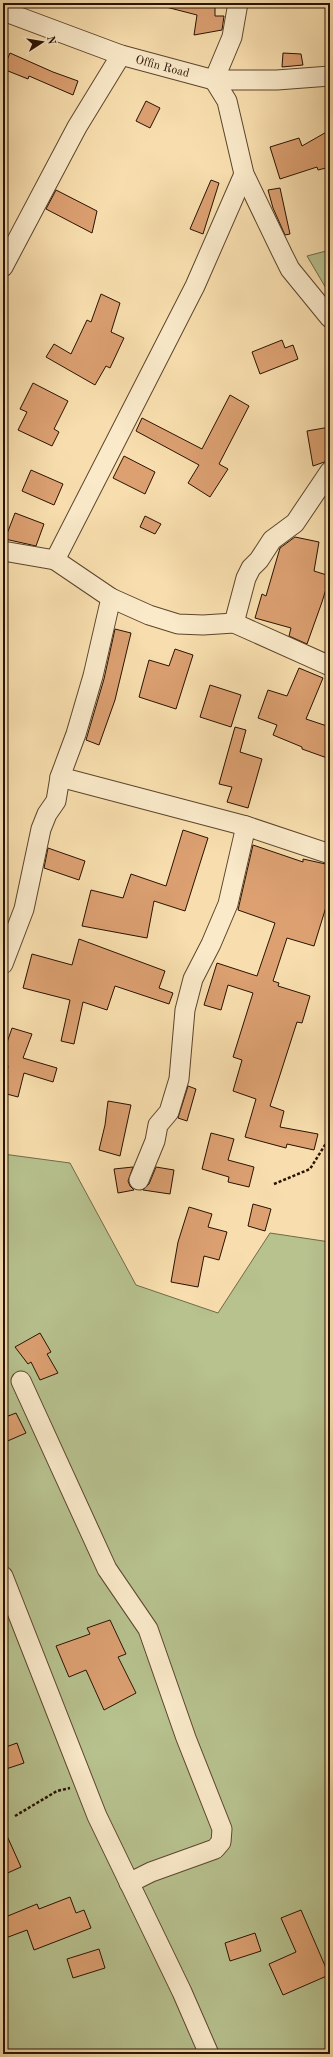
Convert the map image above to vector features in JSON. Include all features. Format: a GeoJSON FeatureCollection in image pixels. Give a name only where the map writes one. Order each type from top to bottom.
{"type":"FeatureCollection","features":[{"type":"Feature","properties":{"kind":"street"},"geometry":{"type":"LineString","coordinates":[[238,3],[232,37],[214,80],[227,101],[244,174],[290,269],[330,318]]}},
{"type":"Feature","properties":{"kind":"street","name":"Offin Road"},"geometry":{"type":"LineString","coordinates":[[3,11],[121,54],[214,80],[277,80],[330,76]]}},
{"type":"Feature","properties":{"kind":"street"},"geometry":{"type":"LineString","coordinates":[[3,267],[77,127],[121,54]]}},
{"type":"Feature","properties":{"kind":"street"},"geometry":{"type":"LineString","coordinates":[[55,560],[195,286],[244,174]]}},
{"type":"Feature","properties":{"kind":"street"},"geometry":{"type":"LineString","coordinates":[[234,623],[246,578],[251,568],[259,560],[272,540],[294,523],[330,471]]}},
{"type":"Feature","properties":{"kind":"street"},"geometry":{"type":"LineString","coordinates":[[3,551],[55,560],[111,598],[149,616],[178,624],[203,625],[234,623],[330,666]]}},
{"type":"Feature","properties":{"kind":"street"},"geometry":{"type":"LineString","coordinates":[[3,964],[24,909],[41,830],[47,814],[56,801],[60,777],[69,748],[76,734],[93,676],[111,598]]}},
{"type":"Feature","properties":{"kind":"street"},"geometry":{"type":"LineString","coordinates":[[60,777],[246,826],[330,854]]}},
{"type":"Feature","properties":{"kind":"street"},"geometry":{"type":"LineString","coordinates":[[139,1180],[155,1141],[158,1125],[169,1112],[179,1079],[185,1010],[193,979],[211,944],[228,904],[246,826]]}},
{"type":"Feature","properties":{"kind":"street"},"geometry":{"type":"LineString","coordinates":[[22,1381],[107,1569],[148,1629],[186,1738],[222,1829],[220,1842],[215,1849],[152,1872],[129,1884]]}},
{"type":"Feature","properties":{"kind":"street"},"geometry":{"type":"LineString","coordinates":[[3,1576],[84,1786],[129,1884],[182,1992],[209,2054]]}},
{"type":"Feature","properties":{"kind":"path"},"geometry":{"type":"LineString","coordinates":[[274,1184],[310,1169],[330,1137]]}},
{"type":"Feature","properties":{"kind":"path"},"geometry":{"type":"LineString","coordinates":[[15,1816],[57,1791],[84,1786]]}},
{"type":"Feature","properties":{"kind":"green space"},"geometry":{"type":"Polygon","coordinates":[[[330,250],[330,295],[307,256],[330,250]]]}},
{"type":"Feature","properties":{"kind":"green space"},"geometry":{"type":"Polygon","coordinates":[[[3,1154],[70,1163],[136,1285],[218,1313],[270,1233],[330,1242],[330,2054],[3,2054],[3,1154]]]}},
{"type":"Feature","properties":{"kind":"building"},"geometry":{"type":"Polygon","coordinates":[[[166,3],[215,3],[215,16],[224,16],[222,30],[194,35],[197,15],[166,7],[166,3]]]}},
{"type":"Feature","properties":{"kind":"building"},"geometry":{"type":"Polygon","coordinates":[[[10,53],[78,81],[73,95],[29,76],[28,79],[3,69],[10,53]]]}},
{"type":"Feature","properties":{"kind":"building"},"geometry":{"type":"Polygon","coordinates":[[[283,53],[301,54],[303,65],[282,67],[283,53]]]}},
{"type":"Feature","properties":{"kind":"building"},"geometry":{"type":"Polygon","coordinates":[[[146,101],[160,108],[150,128],[136,121],[146,101]]]}},
{"type":"Feature","properties":{"kind":"building"},"geometry":{"type":"Polygon","coordinates":[[[330,130],[330,167],[318,170],[317,167],[280,179],[270,147],[299,138],[302,146],[330,130]]]}},
{"type":"Feature","properties":{"kind":"building"},"geometry":{"type":"Polygon","coordinates":[[[211,180],[219,183],[203,234],[190,229],[211,180]]]}},
{"type":"Feature","properties":{"kind":"building"},"geometry":{"type":"Polygon","coordinates":[[[280,188],[290,234],[285,235],[273,208],[268,190],[280,188]]]}},
{"type":"Feature","properties":{"kind":"building"},"geometry":{"type":"Polygon","coordinates":[[[56,190],[97,211],[92,233],[46,209],[56,190]]]}},
{"type":"Feature","properties":{"kind":"building"},"geometry":{"type":"Polygon","coordinates":[[[101,294],[120,303],[111,332],[124,338],[110,368],[106,366],[95,385],[46,357],[54,344],[71,354],[87,320],[91,322],[101,294]]]}},
{"type":"Feature","properties":{"kind":"building"},"geometry":{"type":"Polygon","coordinates":[[[282,340],[285,348],[293,345],[298,359],[260,374],[252,352],[282,340]]]}},
{"type":"Feature","properties":{"kind":"building"},"geometry":{"type":"Polygon","coordinates":[[[33,383],[68,401],[54,429],[59,432],[52,446],[18,430],[27,412],[20,409],[33,383]]]}},
{"type":"Feature","properties":{"kind":"building"},"geometry":{"type":"Polygon","coordinates":[[[230,395],[249,406],[219,464],[228,469],[210,497],[188,483],[199,465],[136,431],[142,418],[202,449],[230,395]]]}},
{"type":"Feature","properties":{"kind":"building"},"geometry":{"type":"Polygon","coordinates":[[[330,427],[330,460],[313,466],[307,431],[330,427]]]}},
{"type":"Feature","properties":{"kind":"building"},"geometry":{"type":"Polygon","coordinates":[[[124,456],[155,472],[145,494],[113,478],[124,456]]]}},
{"type":"Feature","properties":{"kind":"building"},"geometry":{"type":"Polygon","coordinates":[[[31,470],[63,484],[54,505],[22,491],[31,470]]]}},
{"type":"Feature","properties":{"kind":"building"},"geometry":{"type":"Polygon","coordinates":[[[15,513],[44,524],[36,546],[5,539],[15,513]]]}},
{"type":"Feature","properties":{"kind":"building"},"geometry":{"type":"Polygon","coordinates":[[[145,516],[161,524],[155,534],[140,527],[145,516]]]}},
{"type":"Feature","properties":{"kind":"building"},"geometry":{"type":"Polygon","coordinates":[[[295,537],[319,542],[314,571],[330,576],[307,644],[289,636],[291,628],[255,618],[262,594],[266,596],[280,548],[295,537]]]}},
{"type":"Feature","properties":{"kind":"building"},"geometry":{"type":"Polygon","coordinates":[[[115,629],[131,633],[115,700],[99,745],[86,740],[104,679],[115,629]]]}},
{"type":"Feature","properties":{"kind":"building"},"geometry":{"type":"Polygon","coordinates":[[[175,649],[193,655],[176,709],[139,697],[149,660],[169,666],[175,649]]]}},
{"type":"Feature","properties":{"kind":"building"},"geometry":{"type":"Polygon","coordinates":[[[299,668],[323,678],[306,719],[330,727],[330,759],[302,749],[302,747],[273,735],[277,725],[258,718],[268,690],[287,696],[299,668]]]}},
{"type":"Feature","properties":{"kind":"building"},"geometry":{"type":"Polygon","coordinates":[[[210,685],[241,695],[231,727],[200,717],[210,685]]]}},
{"type":"Feature","properties":{"kind":"building"},"geometry":{"type":"Polygon","coordinates":[[[235,727],[246,730],[240,752],[262,759],[248,808],[227,802],[232,787],[219,784],[235,727]]]}},
{"type":"Feature","properties":{"kind":"building"},"geometry":{"type":"Polygon","coordinates":[[[183,830],[208,838],[185,911],[154,901],[147,938],[82,926],[91,890],[123,898],[131,874],[166,886],[183,830]]]}},
{"type":"Feature","properties":{"kind":"building"},"geometry":{"type":"Polygon","coordinates":[[[253,845],[303,862],[303,859],[330,865],[330,908],[326,907],[314,946],[287,938],[273,981],[279,983],[278,986],[310,996],[302,1023],[297,1022],[270,1106],[284,1111],[280,1127],[318,1134],[314,1150],[287,1144],[286,1148],[245,1137],[256,1099],[233,1091],[242,1060],[233,1057],[253,993],[228,985],[221,1010],[204,1005],[217,963],[257,976],[275,923],[238,910],[253,845]]]}},
{"type":"Feature","properties":{"kind":"building"},"geometry":{"type":"Polygon","coordinates":[[[48,848],[85,861],[79,880],[44,868],[48,848]]]}},
{"type":"Feature","properties":{"kind":"building"},"geometry":{"type":"Polygon","coordinates":[[[79,939],[165,971],[159,988],[173,993],[169,1004],[115,986],[107,1010],[83,1002],[74,1044],[61,1041],[70,1000],[23,988],[32,954],[72,965],[79,939]]]}},
{"type":"Feature","properties":{"kind":"building"},"geometry":{"type":"Polygon","coordinates":[[[12,1028],[32,1034],[23,1058],[57,1068],[53,1082],[24,1073],[18,1097],[3,1093],[8,1066],[3,1064],[3,1054],[12,1028]]]}},
{"type":"Feature","properties":{"kind":"building"},"geometry":{"type":"Polygon","coordinates":[[[188,1086],[196,1089],[187,1121],[178,1118],[188,1086]]]}},
{"type":"Feature","properties":{"kind":"building"},"geometry":{"type":"Polygon","coordinates":[[[108,1101],[131,1105],[120,1156],[99,1150],[105,1125],[108,1101]]]}},
{"type":"Feature","properties":{"kind":"building"},"geometry":{"type":"Polygon","coordinates":[[[211,1133],[234,1139],[228,1160],[254,1167],[249,1187],[228,1182],[229,1177],[202,1169],[211,1133]]]}},
{"type":"Feature","properties":{"kind":"building"},"geometry":{"type":"Polygon","coordinates":[[[133,1167],[128,1181],[134,1190],[118,1193],[114,1169],[133,1167]]]}},
{"type":"Feature","properties":{"kind":"building"},"geometry":{"type":"Polygon","coordinates":[[[156,1167],[174,1170],[170,1194],[143,1190],[149,1184],[156,1167]]]}},
{"type":"Feature","properties":{"kind":"building"},"geometry":{"type":"Polygon","coordinates":[[[253,1204],[271,1209],[265,1231],[248,1226],[253,1204]]]}},
{"type":"Feature","properties":{"kind":"building"},"geometry":{"type":"Polygon","coordinates":[[[189,1207],[212,1214],[208,1227],[227,1232],[219,1260],[204,1256],[198,1287],[171,1282],[178,1242],[189,1207]]]}},
{"type":"Feature","properties":{"kind":"building"},"geometry":{"type":"Polygon","coordinates":[[[40,1333],[51,1352],[47,1354],[58,1373],[40,1380],[31,1362],[28,1364],[15,1347],[40,1333]]]}},
{"type":"Feature","properties":{"kind":"building"},"geometry":{"type":"Polygon","coordinates":[[[16,1413],[26,1433],[3,1443],[3,1418],[16,1413]]]}},
{"type":"Feature","properties":{"kind":"building"},"geometry":{"type":"Polygon","coordinates":[[[110,1620],[126,1654],[118,1657],[136,1693],[104,1710],[86,1670],[69,1677],[56,1646],[90,1634],[87,1628],[110,1620]]]}},
{"type":"Feature","properties":{"kind":"building"},"geometry":{"type":"Polygon","coordinates":[[[17,1743],[24,1763],[3,1770],[3,1748],[17,1743]]]}},
{"type":"Feature","properties":{"kind":"building"},"geometry":{"type":"Polygon","coordinates":[[[3,1827],[21,1867],[3,1875],[3,1827]]]}},
{"type":"Feature","properties":{"kind":"building"},"geometry":{"type":"Polygon","coordinates":[[[70,1897],[76,1913],[84,1910],[91,1928],[34,1950],[27,1930],[3,1939],[3,1918],[37,1904],[39,1909],[70,1897]]]}},
{"type":"Feature","properties":{"kind":"building"},"geometry":{"type":"Polygon","coordinates":[[[301,1910],[329,1975],[283,1995],[269,1964],[296,1952],[281,1918],[301,1910]]]}},
{"type":"Feature","properties":{"kind":"building"},"geometry":{"type":"Polygon","coordinates":[[[255,1933],[261,1951],[230,1961],[225,1943],[255,1933]]]}},
{"type":"Feature","properties":{"kind":"building"},"geometry":{"type":"Polygon","coordinates":[[[99,1949],[105,1968],[73,1978],[67,1959],[99,1949]]]}}]}
